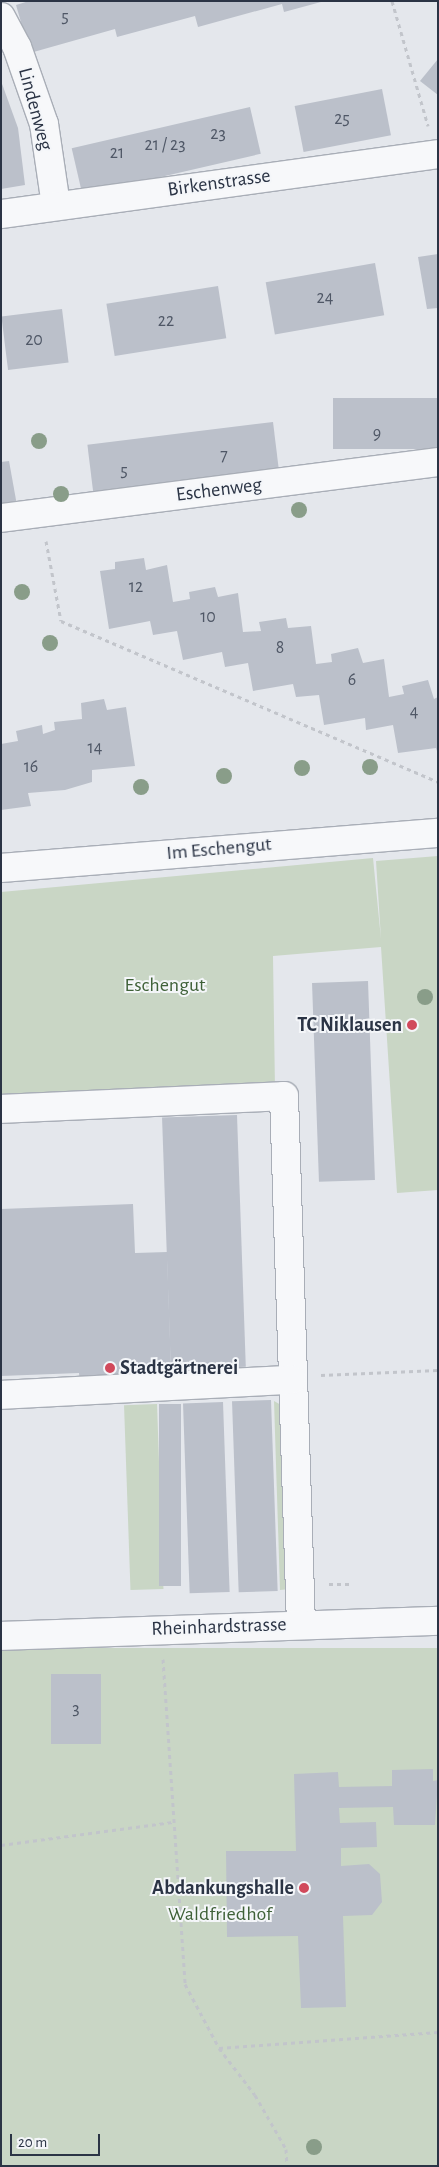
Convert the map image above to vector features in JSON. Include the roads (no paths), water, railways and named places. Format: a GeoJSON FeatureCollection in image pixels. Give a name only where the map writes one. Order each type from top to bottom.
{"type":"FeatureCollection","features":[{"type":"Feature","properties":{"kind":"street","name":"Lindenweg"},"geometry":{"type":"LineString","coordinates":[[1,17],[17,47],[44,124],[56,205]]}},
{"type":"Feature","properties":{"kind":"street","name":"Birkenstrasse"},"geometry":{"type":"LineString","coordinates":[[1,214],[437,154]]}},
{"type":"Feature","properties":{"kind":"street","name":"Eschenweg"},"geometry":{"type":"LineString","coordinates":[[1,518],[438,462]]}},
{"type":"Feature","properties":{"kind":"street","name":"Im Eschengut"},"geometry":{"type":"LineString","coordinates":[[1,868],[438,833]]}},
{"type":"Feature","properties":{"kind":"street"},"geometry":{"type":"LineString","coordinates":[[1,1109],[284,1096],[292,1378],[297,1448],[301,1624]]}},
{"type":"Feature","properties":{"kind":"street"},"geometry":{"type":"LineString","coordinates":[[1,1395],[292,1378]]}},
{"type":"Feature","properties":{"kind":"street","name":"Rheinhardstrasse"},"geometry":{"type":"LineString","coordinates":[[1,1636],[161,1628],[438,1621]]}},
{"type":"Feature","properties":{"kind":"place","name":"TC Niklausen"},"geometry":{"type":"Point","coordinates":[412,1025]}},
{"type":"Feature","properties":{"kind":"place","name":"Stadtgärtnerei"},"geometry":{"type":"Point","coordinates":[110,1368]}},
{"type":"Feature","properties":{"kind":"place","name":"Abdankungshalle"},"geometry":{"type":"Point","coordinates":[304,1888]}},
{"type":"Feature","properties":{"kind":"park label","name":"Eschengut"},"geometry":{"type":"Point","coordinates":[165,985]}},
{"type":"Feature","properties":{"kind":"park label","name":"Waldfriedhof"},"geometry":{"type":"Point","coordinates":[220,1914]}}]}
